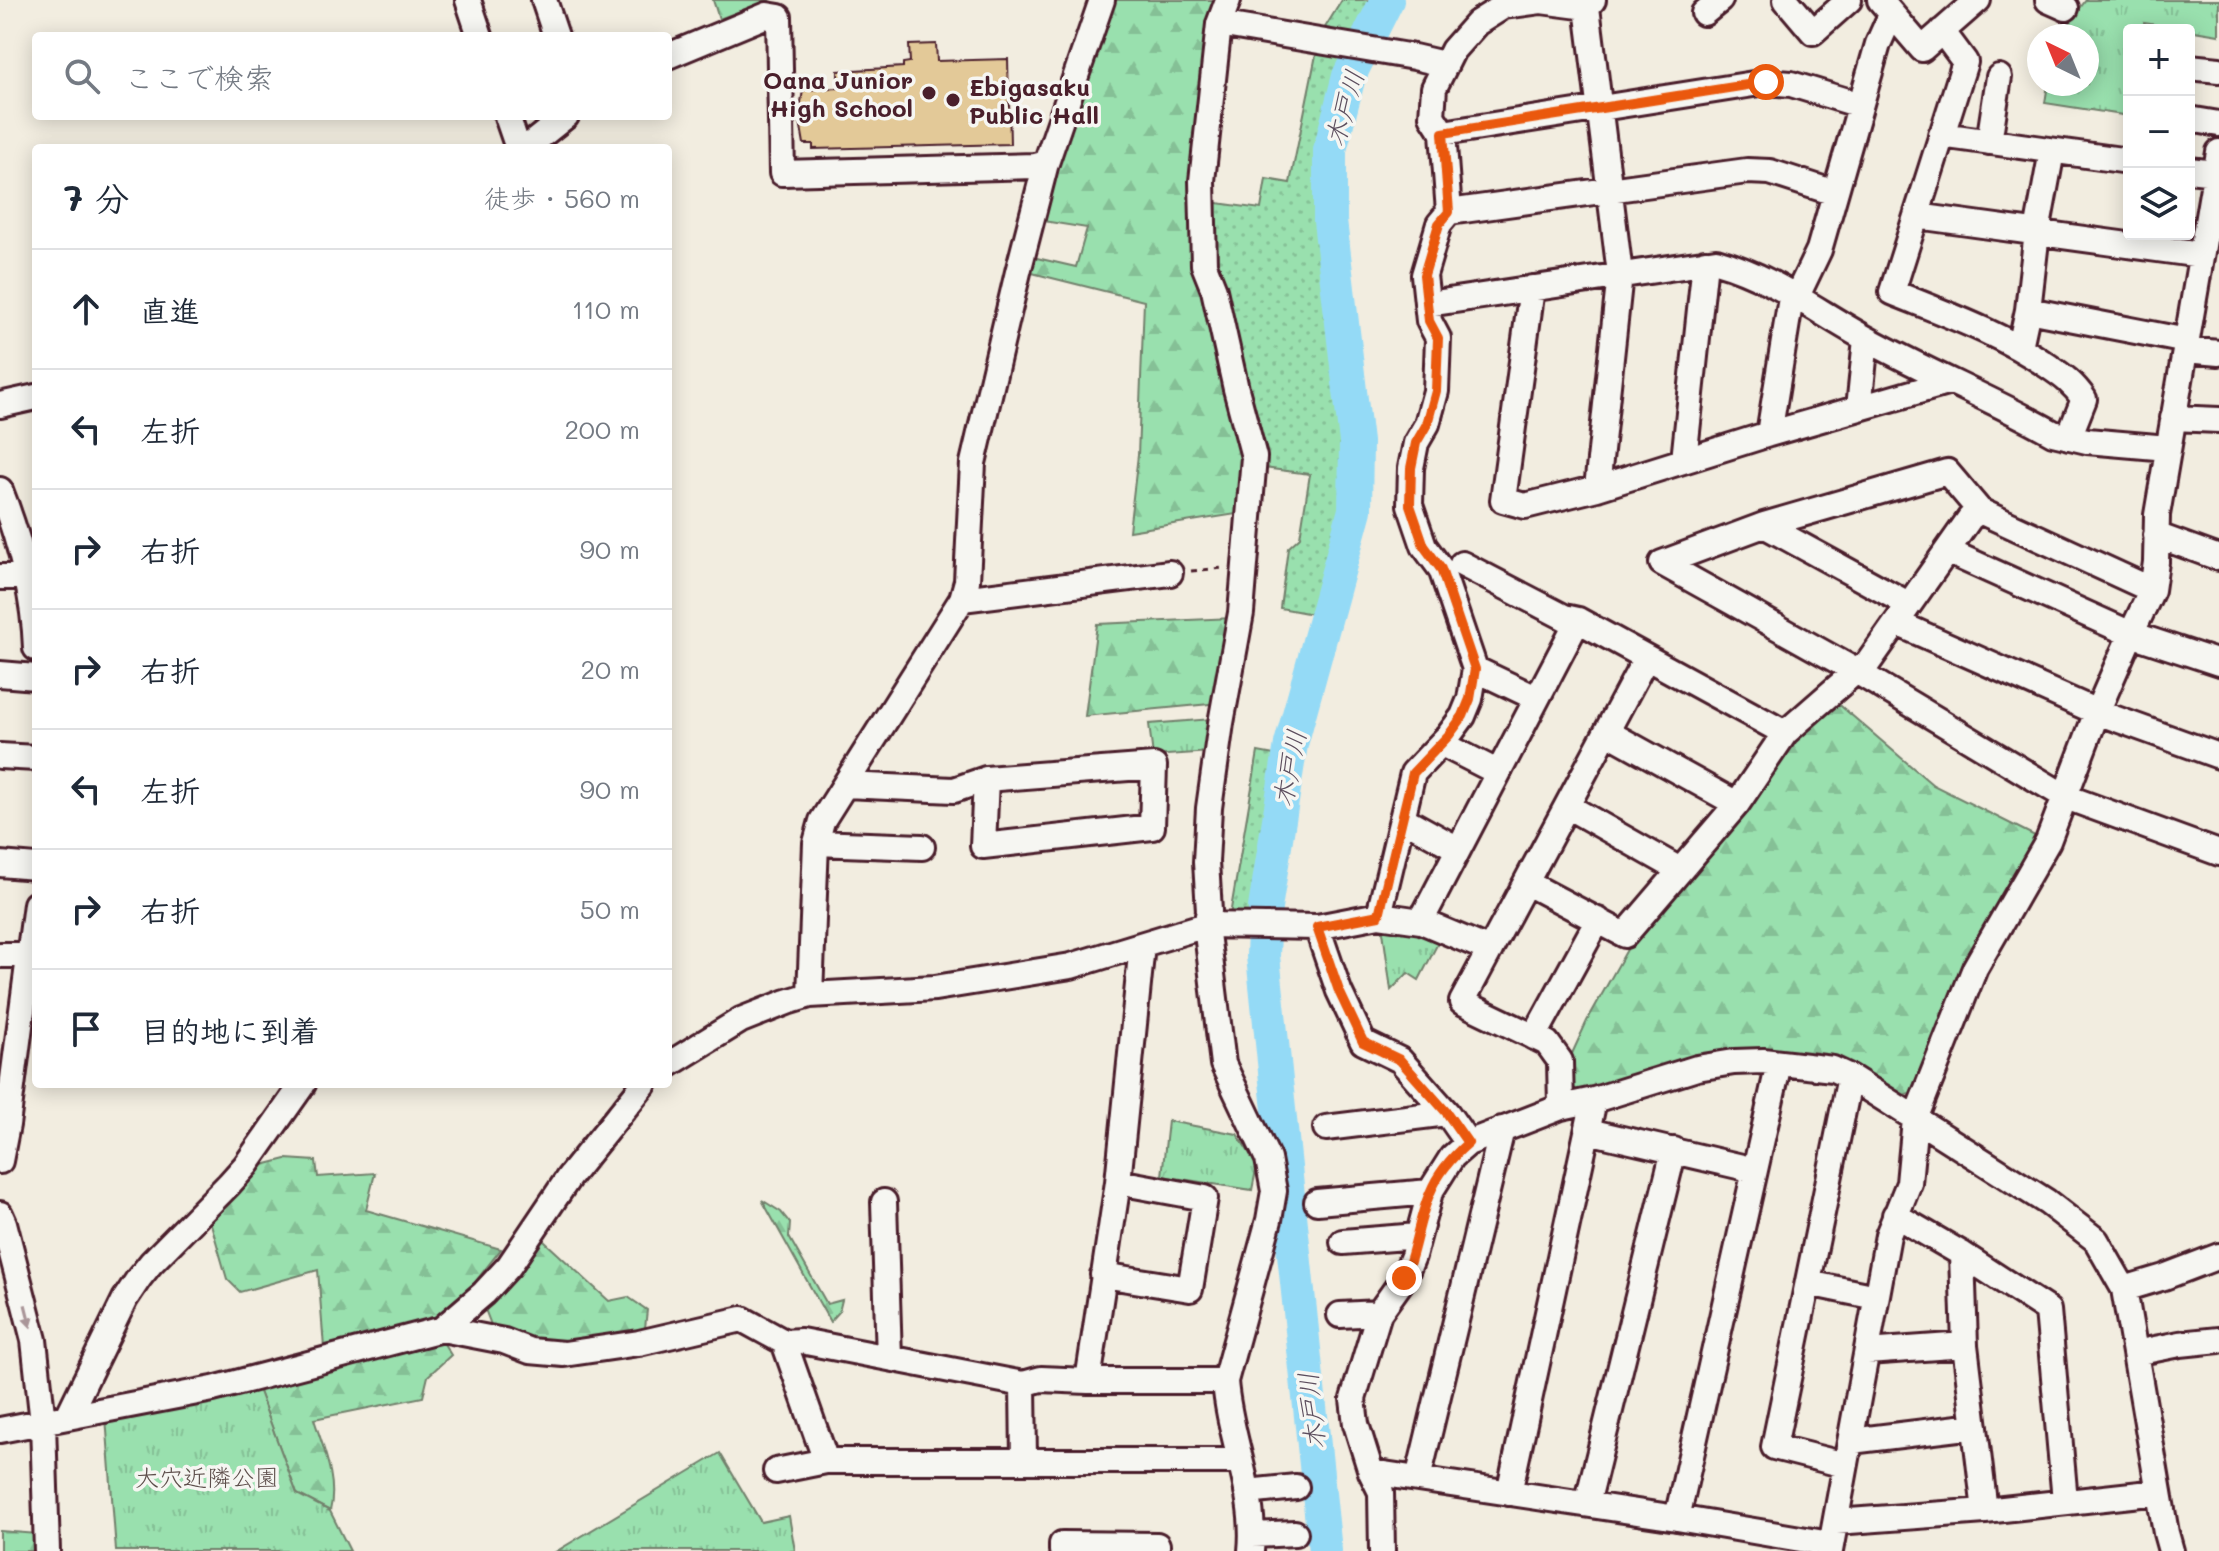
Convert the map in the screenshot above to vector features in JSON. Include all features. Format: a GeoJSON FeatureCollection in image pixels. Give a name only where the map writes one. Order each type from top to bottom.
{"type":"FeatureCollection","features":[{"type":"Feature","properties":{"kind":"street"},"geometry":{"type":"LineString","coordinates":[[468,0],[479,32]]}},
{"type":"Feature","properties":{"kind":"street"},"geometry":{"type":"LineString","coordinates":[[544,0],[555,32]]}},
{"type":"Feature","properties":{"kind":"street"},"geometry":{"type":"LineString","coordinates":[[810,995],[816,843],[822,821],[962,599],[967,581],[973,463],[1046,163],[1102,0]]}},
{"type":"Feature","properties":{"kind":"street"},"geometry":{"type":"LineString","coordinates":[[1228,0],[1219,24],[1202,181],[1204,265],[1214,290],[1254,457],[1241,613],[1209,808],[1206,862],[1209,911],[1206,925],[1223,1064],[1268,1159],[1274,1191],[1269,1220],[1225,1381],[1227,1407],[1247,1492],[1252,1543],[1295,1533]]}},
{"type":"Feature","properties":{"kind":"street"},"geometry":{"type":"LineString","coordinates":[[1786,0],[1813,32],[1849,0]]}},
{"type":"Feature","properties":{"kind":"street"},"geometry":{"type":"LineString","coordinates":[[1886,7],[1922,49],[1978,0]]}},
{"type":"Feature","properties":{"kind":"street"},"geometry":{"type":"LineString","coordinates":[[1219,24],[1430,61],[1477,23],[1504,6],[1541,1],[1590,4],[1598,110],[1620,274],[1597,488]]}},
{"type":"Feature","properties":{"kind":"street"},"geometry":{"type":"LineString","coordinates":[[1769,434],[1790,304],[1819,250],[1886,7]]}},
{"type":"Feature","properties":{"kind":"street"},"geometry":{"type":"LineString","coordinates":[[672,54],[767,15],[779,17],[782,173],[1035,166],[1046,163]]}},
{"type":"Feature","properties":{"kind":"street"},"geometry":{"type":"LineString","coordinates":[[1942,31],[1965,62],[1892,292],[2020,347],[2074,384],[2084,399],[2069,437]]}},
{"type":"Feature","properties":{"kind":"street"},"geometry":{"type":"LineString","coordinates":[[1430,61],[1434,88],[1432,116],[1443,133],[1449,212]]}},
{"type":"Feature","properties":{"kind":"street"},"geometry":{"type":"LineString","coordinates":[[2195,68],[2219,70]]}},
{"type":"Feature","properties":{"kind":"street"},"geometry":{"type":"LineString","coordinates":[[1989,142],[1999,77]]}},
{"type":"Feature","properties":{"kind":"street"},"geometry":{"type":"LineString","coordinates":[[1443,133],[1766,82],[1791,84],[1860,105]]}},
{"type":"Feature","properties":{"kind":"street"},"geometry":{"type":"LineString","coordinates":[[508,120],[517,144]]}},
{"type":"Feature","properties":{"kind":"street"},"geometry":{"type":"LineString","coordinates":[[531,144],[561,120]]}},
{"type":"Feature","properties":{"kind":"street"},"geometry":{"type":"LineString","coordinates":[[2195,120],[2219,124]]}},
{"type":"Feature","properties":{"kind":"street"},"geometry":{"type":"LineString","coordinates":[[1941,135],[2123,160]]}},
{"type":"Feature","properties":{"kind":"street"},"geometry":{"type":"LineString","coordinates":[[2020,347],[2052,151]]}},
{"type":"Feature","properties":{"kind":"street"},"geometry":{"type":"LineString","coordinates":[[1832,1539],[1888,1235],[1909,1183],[1915,1119],[1975,968],[2048,841],[2097,712],[2152,590],[2157,515],[2186,346],[2207,291],[2201,255],[2212,228],[2217,163],[2195,168]]}},
{"type":"Feature","properties":{"kind":"street"},"geometry":{"type":"LineString","coordinates":[[1379,915],[1413,773],[1463,716],[1470,699],[1475,669],[1441,569],[1424,546],[1410,505],[1411,468],[1416,443],[1427,424],[1436,391],[1438,338],[1429,321],[1424,275],[1439,224],[1449,212],[1759,171],[1835,193]]}},
{"type":"Feature","properties":{"kind":"street"},"geometry":{"type":"LineString","coordinates":[[1917,216],[2201,255]]}},
{"type":"Feature","properties":{"kind":"street"},"geometry":{"type":"LineString","coordinates":[[1428,304],[1716,261],[1740,268],[1797,296],[1866,339],[2053,433],[2087,441],[2168,448]]}},
{"type":"Feature","properties":{"kind":"street"},"geometry":{"type":"LineString","coordinates":[[1684,460],[1705,262]]}},
{"type":"Feature","properties":{"kind":"street"},"geometry":{"type":"LineString","coordinates":[[1532,288],[1503,500],[1525,506],[1597,488],[1950,382]]}},
{"type":"Feature","properties":{"kind":"street"},"geometry":{"type":"LineString","coordinates":[[2028,310],[2219,353]]}},
{"type":"Feature","properties":{"kind":"street"},"geometry":{"type":"LineString","coordinates":[[1859,408],[1866,339]]}},
{"type":"Feature","properties":{"kind":"street"},"geometry":{"type":"LineString","coordinates":[[0,405],[32,398]]}},
{"type":"Feature","properties":{"kind":"street"},"geometry":{"type":"LineString","coordinates":[[2173,418],[2219,420]]}},
{"type":"Feature","properties":{"kind":"street"},"geometry":{"type":"LineString","coordinates":[[2152,590],[1980,511],[1947,472],[1764,525],[1662,563],[1856,671],[2066,797],[2219,853]]}},
{"type":"Feature","properties":{"kind":"street"},"geometry":{"type":"LineString","coordinates":[[0,490],[32,578],[0,577]]}},
{"type":"Feature","properties":{"kind":"street"},"geometry":{"type":"LineString","coordinates":[[1527,883],[1625,935],[1737,804],[1785,733],[1868,663],[1970,518],[1980,511]]}},
{"type":"Feature","properties":{"kind":"street"},"geometry":{"type":"LineString","coordinates":[[1764,525],[1902,614],[2097,712],[2219,756]]}},
{"type":"Feature","properties":{"kind":"street"},"geometry":{"type":"LineString","coordinates":[[2156,535],[2219,558]]}},
{"type":"Feature","properties":{"kind":"street"},"geometry":{"type":"LineString","coordinates":[[1947,551],[2131,634],[2219,663]]}},
{"type":"Feature","properties":{"kind":"street"},"geometry":{"type":"LineString","coordinates":[[1462,564],[1564,617],[1578,620],[1785,733]]}},
{"type":"Feature","properties":{"kind":"street"},"geometry":{"type":"LineString","coordinates":[[962,599],[1170,573]]}},
{"type":"Feature","properties":{"kind":"street"},"geometry":{"type":"LineString","coordinates":[[1421,921],[1578,620]]}},
{"type":"Feature","properties":{"kind":"street"},"geometry":{"type":"LineString","coordinates":[[1561,1107],[1560,1061],[1547,1043],[1462,1002],[1646,658]]}},
{"type":"Feature","properties":{"kind":"street"},"geometry":{"type":"LineString","coordinates":[[1475,669],[1536,698]]}},
{"type":"Feature","properties":{"kind":"street"},"geometry":{"type":"LineString","coordinates":[[0,674],[32,677]]}},
{"type":"Feature","properties":{"kind":"street"},"geometry":{"type":"LineString","coordinates":[[1607,732],[1737,804]]}},
{"type":"Feature","properties":{"kind":"street"},"geometry":{"type":"LineString","coordinates":[[1450,748],[1497,772]]}},
{"type":"Feature","properties":{"kind":"street"},"geometry":{"type":"LineString","coordinates":[[0,756],[32,758]]}},
{"type":"Feature","properties":{"kind":"street"},"geometry":{"type":"LineString","coordinates":[[845,785],[954,790],[986,779],[1154,766],[1152,827],[983,846],[986,779]]}},
{"type":"Feature","properties":{"kind":"street"},"geometry":{"type":"LineString","coordinates":[[1567,806],[1680,870]]}},
{"type":"Feature","properties":{"kind":"street"},"geometry":{"type":"LineString","coordinates":[[1402,818],[1458,849]]}},
{"type":"Feature","properties":{"kind":"street"},"geometry":{"type":"LineString","coordinates":[[816,843],[922,847]]}},
{"type":"Feature","properties":{"kind":"street"},"geometry":{"type":"LineString","coordinates":[[0,864],[32,867]]}},
{"type":"Feature","properties":{"kind":"street"},"geometry":{"type":"LineString","coordinates":[[672,1062],[741,1020],[810,995],[950,985],[1071,966],[1206,925],[1317,927],[1379,915],[1421,921],[1490,950]]}},
{"type":"Feature","properties":{"kind":"street"},"geometry":{"type":"LineString","coordinates":[[1534,1037],[1598,920]]}},
{"type":"Feature","properties":{"kind":"street"},"geometry":{"type":"LineString","coordinates":[[1317,927],[1339,991],[1363,1042],[1400,1060],[1447,1113],[1468,1143]]}},
{"type":"Feature","properties":{"kind":"street"},"geometry":{"type":"LineString","coordinates":[[1088,1381],[1118,1182],[1142,945]]}},
{"type":"Feature","properties":{"kind":"street"},"geometry":{"type":"LineString","coordinates":[[0,955],[32,956]]}},
{"type":"Feature","properties":{"kind":"street"},"geometry":{"type":"LineString","coordinates":[[0,1161],[3,1125],[32,962]]}},
{"type":"Feature","properties":{"kind":"street"},"geometry":{"type":"LineString","coordinates":[[1382,1551],[1381,1492],[1371,1472],[1356,1424],[1353,1399],[1379,1313],[1404,1278],[1430,1192],[1452,1157],[1468,1143],[1561,1107],[1697,1068],[1763,1061],[1833,1069],[1850,1077],[2074,1221],[2096,1240],[2124,1289],[2171,1551]]}},
{"type":"Feature","properties":{"kind":"street"},"geometry":{"type":"LineString","coordinates":[[1677,1518],[1779,1063]]}},
{"type":"Feature","properties":{"kind":"street"},"geometry":{"type":"LineString","coordinates":[[1850,1077],[1774,1447],[1848,1453],[1975,1426]]}},
{"type":"Feature","properties":{"kind":"street"},"geometry":{"type":"LineString","coordinates":[[68,1416],[125,1299],[139,1278],[246,1165],[300,1088]]}},
{"type":"Feature","properties":{"kind":"street"},"geometry":{"type":"LineString","coordinates":[[442,1329],[484,1293],[509,1266],[569,1177],[641,1088]]}},
{"type":"Feature","properties":{"kind":"street"},"geometry":{"type":"LineString","coordinates":[[1509,1493],[1594,1100]]}},
{"type":"Feature","properties":{"kind":"street"},"geometry":{"type":"LineString","coordinates":[[1326,1128],[1447,1113]]}},
{"type":"Feature","properties":{"kind":"street"},"geometry":{"type":"LineString","coordinates":[[1418,1479],[1502,1129]]}},
{"type":"Feature","properties":{"kind":"street"},"geometry":{"type":"LineString","coordinates":[[1588,1131],[1755,1170]]}},
{"type":"Feature","properties":{"kind":"street"},"geometry":{"type":"LineString","coordinates":[[1587,1504],[1674,1150]]}},
{"type":"Feature","properties":{"kind":"street"},"geometry":{"type":"LineString","coordinates":[[1103,1275],[1190,1289],[1205,1198],[1118,1182]]}},
{"type":"Feature","properties":{"kind":"street"},"geometry":{"type":"LineString","coordinates":[[1317,1202],[1430,1192]]}},
{"type":"Feature","properties":{"kind":"street"},"geometry":{"type":"LineString","coordinates":[[884,1202],[889,1358]]}},
{"type":"Feature","properties":{"kind":"street"},"geometry":{"type":"LineString","coordinates":[[0,1214],[34,1340],[43,1423],[47,1551]]}},
{"type":"Feature","properties":{"kind":"street"},"geometry":{"type":"LineString","coordinates":[[1895,1215],[2048,1310],[2065,1501]]}},
{"type":"Feature","properties":{"kind":"street"},"geometry":{"type":"LineString","coordinates":[[1343,1242],[1418,1236]]}},
{"type":"Feature","properties":{"kind":"street"},"geometry":{"type":"LineString","coordinates":[[1962,1254],[1965,1345],[1985,1511]]}},
{"type":"Feature","properties":{"kind":"street"},"geometry":{"type":"LineString","coordinates":[[2124,1289],[2219,1256]]}},
{"type":"Feature","properties":{"kind":"street"},"geometry":{"type":"LineString","coordinates":[[1808,1283],[1876,1297]]}},
{"type":"Feature","properties":{"kind":"street"},"geometry":{"type":"LineString","coordinates":[[1340,1315],[1379,1313]]}},
{"type":"Feature","properties":{"kind":"street"},"geometry":{"type":"LineString","coordinates":[[0,1430],[213,1389],[442,1329],[504,1341],[530,1351],[564,1354],[639,1343],[742,1319],[784,1342],[801,1341],[1023,1384],[1041,1379],[1225,1381]]}},
{"type":"Feature","properties":{"kind":"street"},"geometry":{"type":"LineString","coordinates":[[784,1342],[826,1461]]}},
{"type":"Feature","properties":{"kind":"street"},"geometry":{"type":"LineString","coordinates":[[2135,1353],[2180,1344],[2218,1347]]}},
{"type":"Feature","properties":{"kind":"street"},"geometry":{"type":"LineString","coordinates":[[1867,1352],[1965,1345]]}},
{"type":"Feature","properties":{"kind":"street"},"geometry":{"type":"LineString","coordinates":[[1023,1384],[1024,1460]]}},
{"type":"Feature","properties":{"kind":"street"},"geometry":{"type":"LineString","coordinates":[[776,1471],[826,1461],[1239,1461]]}},
{"type":"Feature","properties":{"kind":"street"},"geometry":{"type":"LineString","coordinates":[[1371,1472],[1832,1539],[1985,1511],[2159,1492]]}},
{"type":"Feature","properties":{"kind":"street"},"geometry":{"type":"LineString","coordinates":[[1247,1492],[1296,1487]]}},
{"type":"Feature","properties":{"kind":"street"},"geometry":{"type":"LineString","coordinates":[[1062,1551],[1062,1544],[1157,1545],[1157,1551]]}},
{"type":"Feature","properties":{"kind":"path"},"geometry":{"type":"LineString","coordinates":[[1170,573],[1247,566]]}},
{"type":"Feature","properties":{"kind":"green space"},"geometry":{"type":"Polygon","coordinates":[[[713,0],[770,0],[719,19],[713,0]]]}},
{"type":"Feature","properties":{"kind":"green space"},"geometry":{"type":"Polygon","coordinates":[[[1110,0],[1217,0],[1196,180],[1244,454],[1243,513],[1129,531],[1138,455],[1144,301],[1024,271],[1028,256],[1076,267],[1087,228],[1037,220],[1110,0]]]}},
{"type":"Feature","properties":{"kind":"green space"},"geometry":{"type":"Polygon","coordinates":[[[1342,0],[1373,0],[1356,34],[1321,34],[1342,0]]]}},
{"type":"Feature","properties":{"kind":"green space"},"geometry":{"type":"Polygon","coordinates":[[[2086,0],[2219,0],[2219,35],[2195,31],[2195,24],[2123,24],[2123,115],[2045,103],[2046,96],[2099,96],[2099,24],[2069,24],[2086,0]]]}},
{"type":"Feature","properties":{"kind":"green space"},"geometry":{"type":"Polygon","coordinates":[[[1318,45],[1347,57],[1320,145],[1330,304],[1343,428],[1343,512],[1313,614],[1280,608],[1288,548],[1300,537],[1310,474],[1264,468],[1219,288],[1209,202],[1261,209],[1266,179],[1290,183],[1318,45]]]}},
{"type":"Feature","properties":{"kind":"green space"},"geometry":{"type":"Polygon","coordinates":[[[1233,618],[1220,703],[1085,716],[1097,624],[1233,618]]]}},
{"type":"Feature","properties":{"kind":"green space"},"geometry":{"type":"Polygon","coordinates":[[[1835,701],[1933,785],[2039,838],[1967,964],[1910,1093],[1894,1098],[1831,1060],[1579,1094],[1571,1088],[1570,1058],[1634,937],[1791,737],[1835,701]]]}},
{"type":"Feature","properties":{"kind":"green space"},"geometry":{"type":"Polygon","coordinates":[[[1212,719],[1210,752],[1153,756],[1149,724],[1212,719]]]}},
{"type":"Feature","properties":{"kind":"green space"},"geometry":{"type":"Polygon","coordinates":[[[1258,752],[1285,757],[1256,914],[1230,915],[1258,752]]]}},
{"type":"Feature","properties":{"kind":"green space"},"geometry":{"type":"Polygon","coordinates":[[[1382,924],[1421,932],[1439,941],[1419,980],[1408,973],[1391,990],[1382,924]]]}},
{"type":"Feature","properties":{"kind":"green space"},"geometry":{"type":"Polygon","coordinates":[[[1168,1121],[1237,1134],[1257,1165],[1252,1190],[1162,1176],[1168,1121]]]}},
{"type":"Feature","properties":{"kind":"green space"},"geometry":{"type":"Polygon","coordinates":[[[286,1159],[316,1161],[318,1177],[375,1173],[366,1210],[501,1249],[450,1314],[324,1348],[318,1270],[240,1292],[227,1279],[209,1217],[255,1167],[286,1159]]]}},
{"type":"Feature","properties":{"kind":"green space"},"geometry":{"type":"Polygon","coordinates":[[[762,1200],[781,1212],[790,1223],[789,1237],[827,1304],[842,1300],[839,1312],[830,1322],[762,1200]]]}},
{"type":"Feature","properties":{"kind":"green space"},"geometry":{"type":"Polygon","coordinates":[[[532,1230],[609,1301],[628,1297],[647,1310],[644,1337],[563,1349],[493,1330],[478,1300],[532,1230]]]}},
{"type":"Feature","properties":{"kind":"green space"},"geometry":{"type":"Polygon","coordinates":[[[436,1331],[451,1355],[428,1376],[423,1397],[314,1419],[331,1476],[330,1511],[297,1494],[258,1389],[436,1331]]]}},
{"type":"Feature","properties":{"kind":"green space","name":"大穴近隣公園"},"geometry":{"type":"Polygon","coordinates":[[[258,1389],[297,1494],[330,1511],[350,1551],[116,1551],[106,1417],[258,1389]]]}},
{"type":"Feature","properties":{"kind":"green space"},"geometry":{"type":"Polygon","coordinates":[[[720,1453],[761,1522],[789,1516],[795,1551],[557,1551],[720,1453]]]}},
{"type":"Feature","properties":{"kind":"green space"},"geometry":{"type":"Polygon","coordinates":[[[0,1531],[37,1534],[37,1551],[0,1551],[0,1531]]]}},
{"type":"Feature","properties":{"kind":"building"},"geometry":{"type":"Polygon","coordinates":[[[936,44],[937,61],[1008,59],[1010,144],[813,149],[813,144],[804,144],[799,115],[803,90],[838,88],[838,71],[903,67],[903,63],[910,62],[909,45],[936,44]]]}},
{"type":"Feature","properties":{"kind":"waterway","name":"木戸川"},"geometry":{"type":"LineString","coordinates":[[1325,1551],[1263,956],[1265,908],[1291,744],[1355,510],[1356,442],[1330,221],[1330,150],[1349,76],[1387,0]]}},
{"type":"Feature","properties":{"kind":"place","name":"Oana Junior High School"},"geometry":{"type":"Point","coordinates":[929,93]}},
{"type":"Feature","properties":{"kind":"place","name":"Ebigasaku Public Hall"},"geometry":{"type":"Point","coordinates":[953,100]}},
{"type":"Feature","properties":{"kind":"route"},"geometry":{"type":"LineString","coordinates":[[1404,1278],[1430,1192],[1452,1157],[1468,1143],[1447,1113],[1400,1060],[1363,1042],[1339,991],[1317,927],[1379,915],[1413,773],[1463,716],[1470,699],[1475,669],[1441,569],[1424,546],[1410,505],[1411,468],[1416,443],[1427,424],[1436,391],[1438,338],[1429,321],[1424,275],[1439,224],[1449,212],[1443,133],[1766,82]]}}]}
